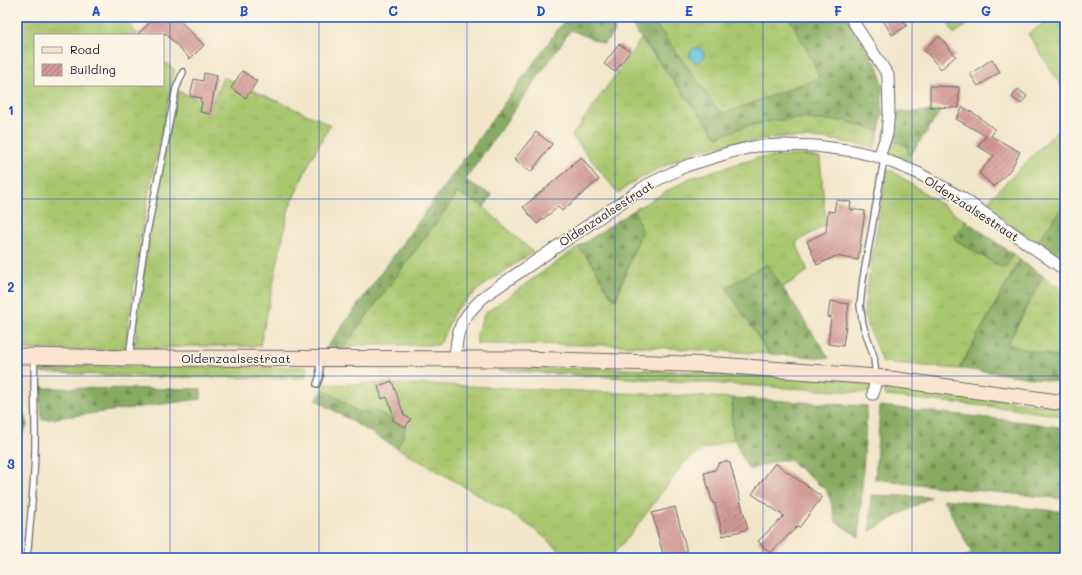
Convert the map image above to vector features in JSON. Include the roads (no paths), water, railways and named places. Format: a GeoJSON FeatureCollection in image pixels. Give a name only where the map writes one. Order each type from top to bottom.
{"type":"FeatureCollection","features":[{"type":"Feature","properties":{"kind":"main road","name":"Oldenzaalsestraat"},"geometry":{"type":"LineString","coordinates":[[17,356],[455,360],[524,359],[718,365],[876,377],[1065,403]]}},
{"type":"Feature","properties":{"kind":"street"},"geometry":{"type":"LineString","coordinates":[[850,17],[888,75],[889,111],[887,134],[882,158]]}},
{"type":"Feature","properties":{"kind":"street","name":"Oldenzaalsestraat"},"geometry":{"type":"LineString","coordinates":[[455,360],[456,338],[461,323],[470,310],[486,295],[647,185],[686,166],[731,152],[757,146],[816,146],[854,151],[882,158],[918,173],[964,199],[1065,270]]}},
{"type":"Feature","properties":{"kind":"street"},"geometry":{"type":"LineString","coordinates":[[873,394],[876,377]]}},
{"type":"Feature","properties":{"kind":"lane"},"geometry":{"type":"LineString","coordinates":[[129,358],[145,242],[176,89],[183,72]]}},
{"type":"Feature","properties":{"kind":"lane"},"geometry":{"type":"LineString","coordinates":[[876,377],[874,357],[863,326],[860,305],[882,158]]}},
{"type":"Feature","properties":{"kind":"lane"},"geometry":{"type":"LineString","coordinates":[[27,558],[34,478],[36,424],[33,375],[35,356]]}},
{"type":"Feature","properties":{"kind":"lane"},"geometry":{"type":"LineString","coordinates":[[317,384],[320,376],[319,358]]}},
{"type":"Feature","properties":{"kind":"water"},"geometry":{"type":"Polygon","coordinates":[[[694,48],[700,48],[704,52],[704,58],[700,62],[694,62],[690,58],[690,52],[694,48]]]}}]}
